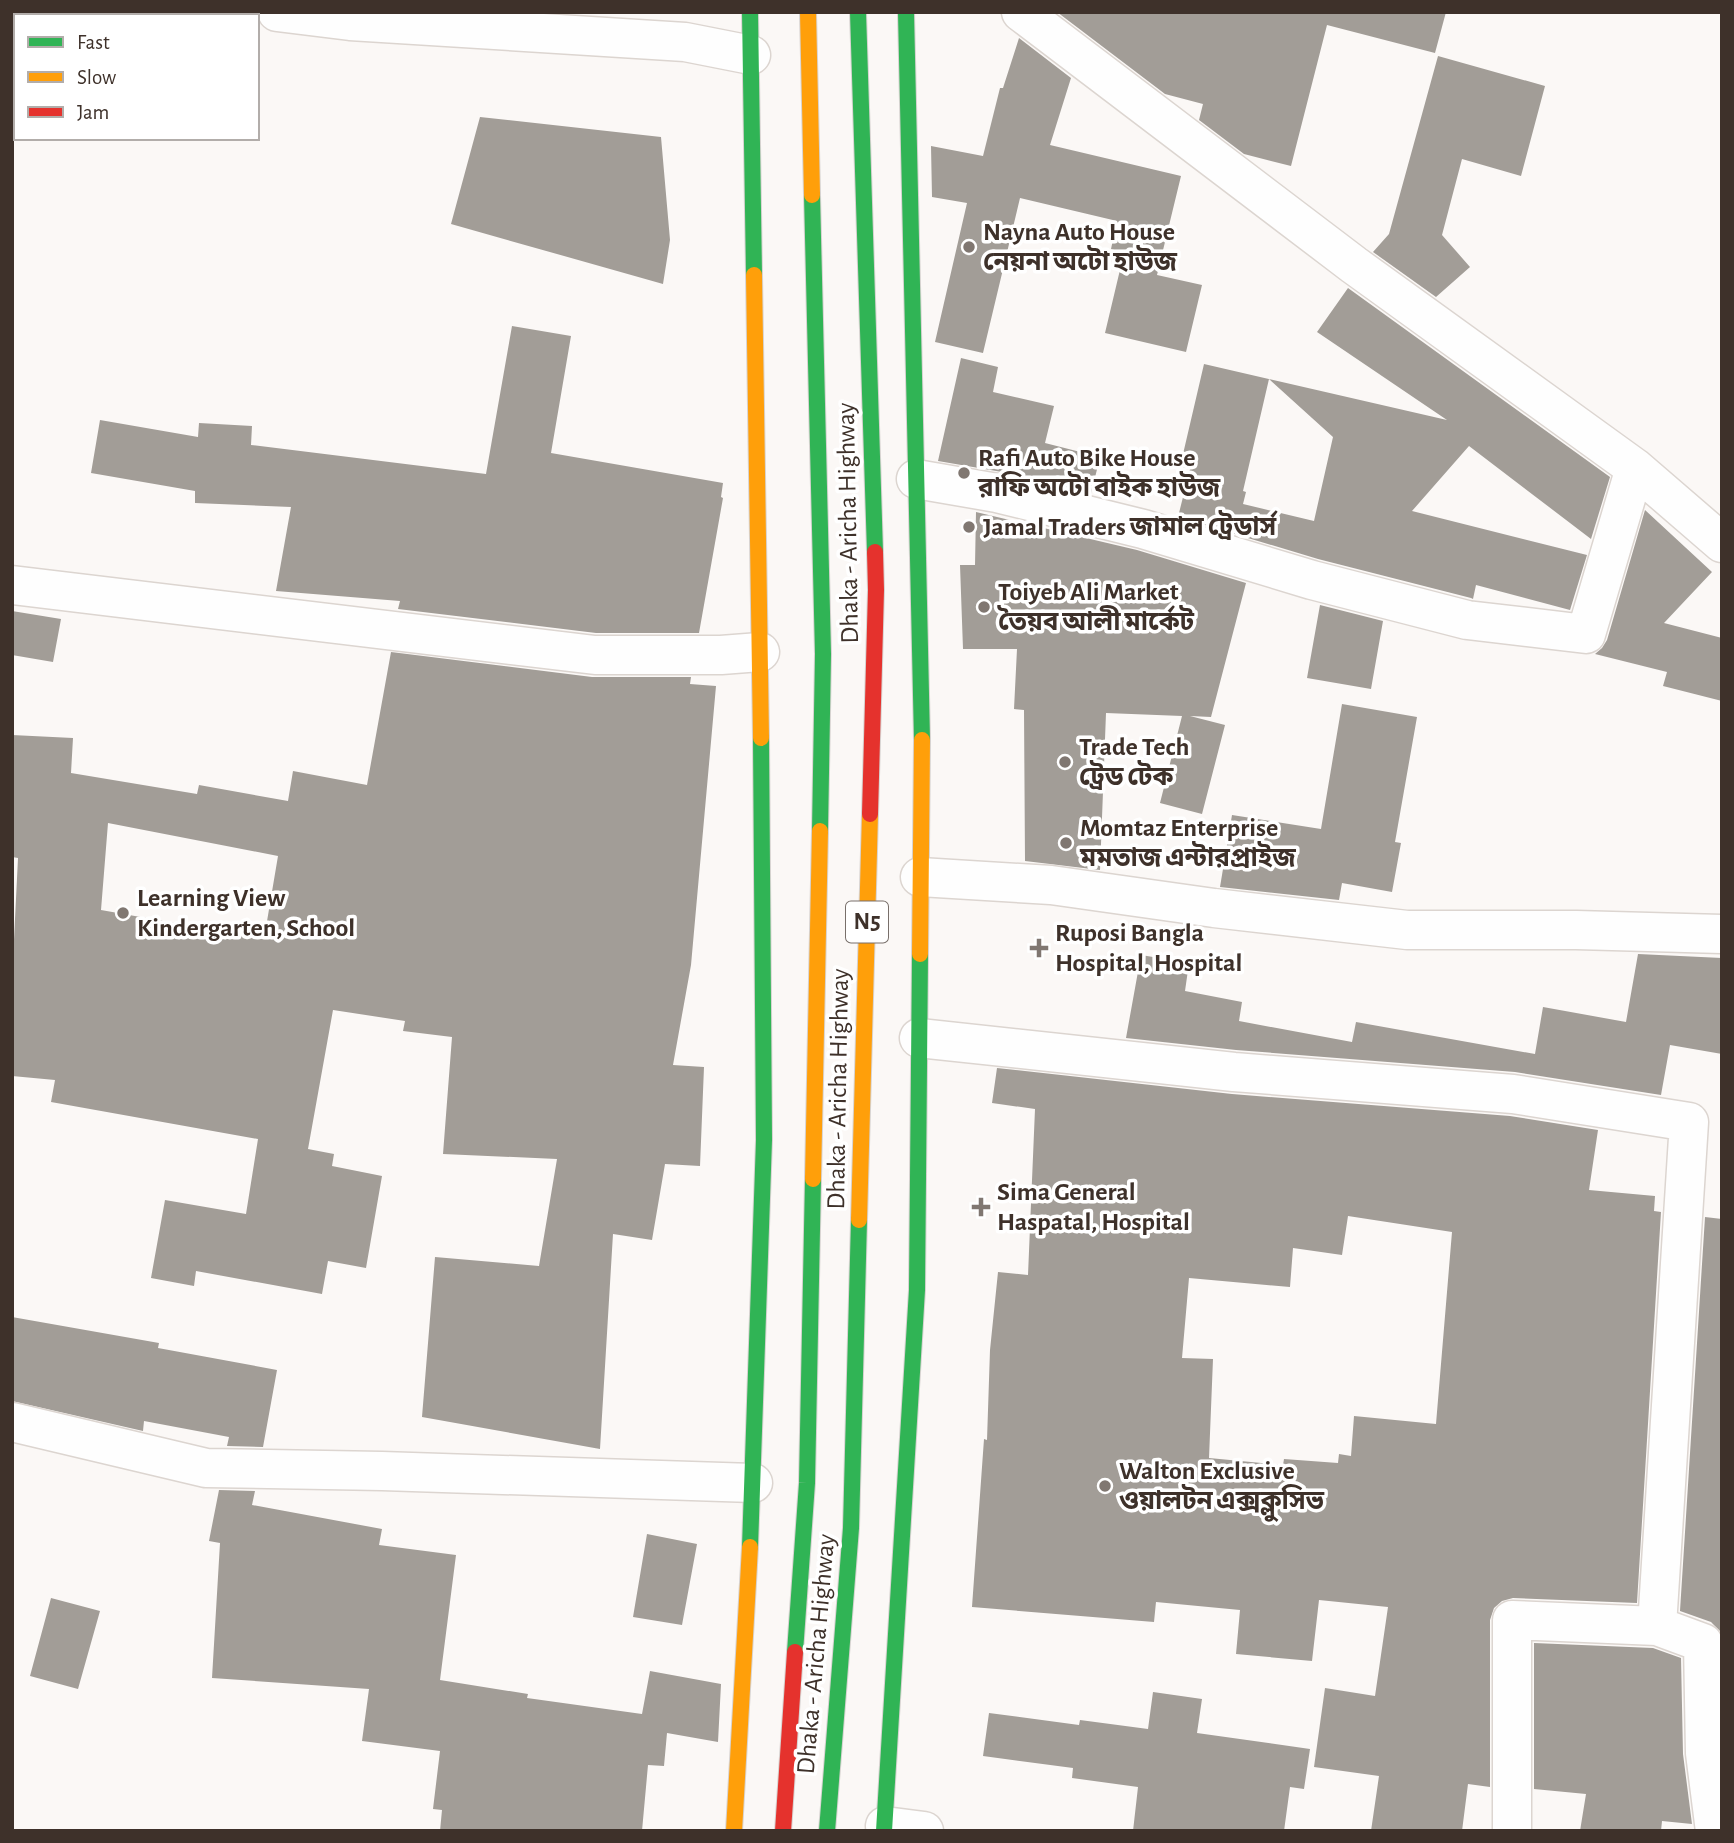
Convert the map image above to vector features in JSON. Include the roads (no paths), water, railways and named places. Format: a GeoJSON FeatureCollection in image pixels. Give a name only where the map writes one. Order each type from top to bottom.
{"type":"FeatureCollection","features":[{"type":"Feature","properties":{"kind":"highway"},"geometry":{"type":"LineString","coordinates":[[734,1831],[750,1592],[764,1140],[750,12]]}},
{"type":"Feature","properties":{"kind":"highway","name":"Dhaka - Aricha Highway"},"geometry":{"type":"LineString","coordinates":[[783,1831],[807,1483],[823,654],[808,12]]}},
{"type":"Feature","properties":{"kind":"highway","name":"Dhaka - Aricha Highway"},"geometry":{"type":"LineString","coordinates":[[827,1831],[851,1528],[876,590],[858,12]]}},
{"type":"Feature","properties":{"kind":"highway"},"geometry":{"type":"LineString","coordinates":[[884,1828],[917,1290],[922,733],[906,12]]}},
{"type":"Feature","properties":{"kind":"street"},"geometry":{"type":"LineString","coordinates":[[277,12],[350,21],[685,42],[751,55]]}},
{"type":"Feature","properties":{"kind":"street"},"geometry":{"type":"LineString","coordinates":[[1020,12],[1354,265],[1635,468],[1722,543]]}},
{"type":"Feature","properties":{"kind":"street"},"geometry":{"type":"LineString","coordinates":[[916,479],[997,493],[1143,529],[1312,580],[1467,620],[1586,634],[1635,468]]}},
{"type":"Feature","properties":{"kind":"street"},"geometry":{"type":"LineString","coordinates":[[12,585],[595,655],[721,655],[760,652]]}},
{"type":"Feature","properties":{"kind":"street"},"geometry":{"type":"LineString","coordinates":[[920,877],[1051,885],[1214,908],[1407,930],[1576,930],[1722,934]]}},
{"type":"Feature","properties":{"kind":"street"},"geometry":{"type":"LineString","coordinates":[[919,1038],[1234,1072],[1513,1094],[1689,1122],[1657,1626]]}},
{"type":"Feature","properties":{"kind":"street"},"geometry":{"type":"LineString","coordinates":[[12,1422],[206,1468],[753,1483]]}},
{"type":"Feature","properties":{"kind":"street"},"geometry":{"type":"LineString","coordinates":[[1512,1831],[1512,1620],[1657,1626],[1703,1643],[1705,1753],[1715,1831]]}},
{"type":"Feature","properties":{"kind":"street"},"geometry":{"type":"LineString","coordinates":[[884,1828],[924,1831]]}},
{"type":"Feature","properties":{"kind":"place","name":"Nayna Auto House নেয়না অটো হাউজ"},"geometry":{"type":"Point","coordinates":[969,247]}},
{"type":"Feature","properties":{"kind":"place","name":"Rafi Auto Bike House রাফি অটো বাইক হাউজ"},"geometry":{"type":"Point","coordinates":[964,473]}},
{"type":"Feature","properties":{"kind":"place","name":"Jamal Traders জামাল ট্রেডার্স"},"geometry":{"type":"Point","coordinates":[969,527]}},
{"type":"Feature","properties":{"kind":"place","name":"Toiyeb Ali Market তৈয়ব আলী মার্কেট"},"geometry":{"type":"Point","coordinates":[984,607]}},
{"type":"Feature","properties":{"kind":"place","name":"Trade Tech ট্রেড টেক"},"geometry":{"type":"Point","coordinates":[1065,762]}},
{"type":"Feature","properties":{"kind":"place","name":"Momtaz Enterprise মমতাজ এন্টারপ্রাইজ"},"geometry":{"type":"Point","coordinates":[1066,843]}},
{"type":"Feature","properties":{"kind":"place","name":"Learning View Kindergarten, School"},"geometry":{"type":"Point","coordinates":[123,913]}},
{"type":"Feature","properties":{"kind":"place","name":"Ruposi Bangla Hospital, Hospital"},"geometry":{"type":"Point","coordinates":[1039,948]}},
{"type":"Feature","properties":{"kind":"place","name":"Sima General Haspatal, Hospital"},"geometry":{"type":"Point","coordinates":[981,1207]}},
{"type":"Feature","properties":{"kind":"place","name":"Walton Exclusive ওয়ালটন এক্সক্লুসিভ"},"geometry":{"type":"Point","coordinates":[1105,1486]}}]}
